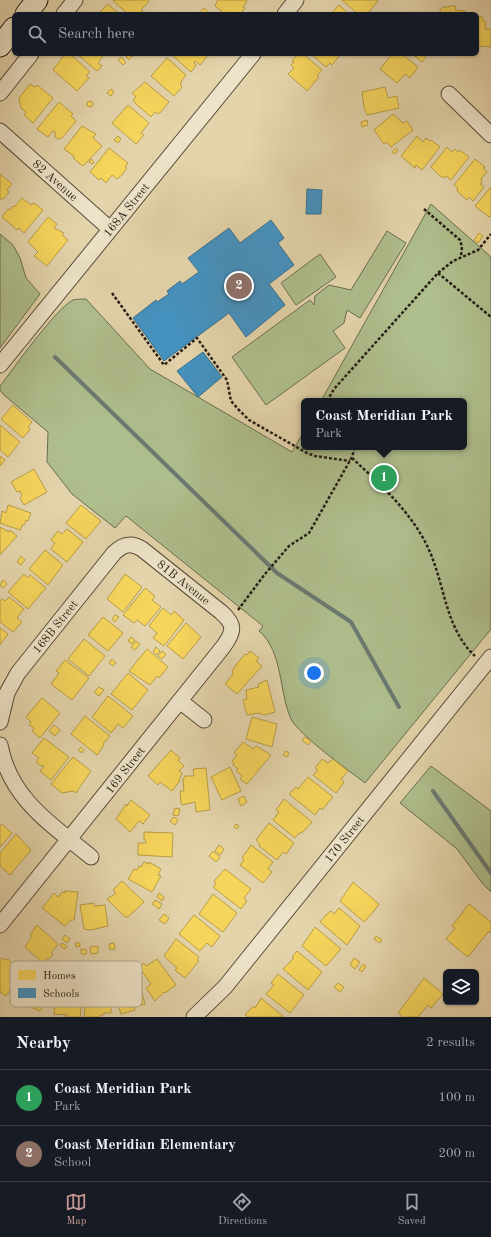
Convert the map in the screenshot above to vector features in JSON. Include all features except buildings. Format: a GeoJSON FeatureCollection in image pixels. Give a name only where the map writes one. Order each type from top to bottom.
{"type":"FeatureCollection","features":[{"type":"Feature","properties":{"kind":"main road"},"geometry":{"type":"LineString","coordinates":[[28,12],[37,0]]}},
{"type":"Feature","properties":{"kind":"main road"},"geometry":{"type":"LineString","coordinates":[[0,46],[12,31]]}},
{"type":"Feature","properties":{"kind":"street"},"geometry":{"type":"LineString","coordinates":[[66,12],[75,0]]}},
{"type":"Feature","properties":{"kind":"street"},"geometry":{"type":"LineString","coordinates":[[287,12],[296,0]]}},
{"type":"Feature","properties":{"kind":"street"},"geometry":{"type":"LineString","coordinates":[[0,93],[29,56]]}},
{"type":"Feature","properties":{"kind":"street","name":"168A Street"},"geometry":{"type":"LineString","coordinates":[[0,365],[251,56]]}},
{"type":"Feature","properties":{"kind":"street"},"geometry":{"type":"LineString","coordinates":[[449,94],[491,135]]}},
{"type":"Feature","properties":{"kind":"street","name":"82 Avenue"},"geometry":{"type":"LineString","coordinates":[[0,131],[110,229]]}},
{"type":"Feature","properties":{"kind":"street","name":"81B Avenue"},"geometry":{"type":"LineString","coordinates":[[128,544],[142,549],[221,612],[231,625]]}},
{"type":"Feature","properties":{"kind":"street","name":"168B Street"},"geometry":{"type":"LineString","coordinates":[[0,722],[7,693],[22,667],[114,553],[121,547],[128,544]]}},
{"type":"Feature","properties":{"kind":"street","name":"169 Street"},"geometry":{"type":"LineString","coordinates":[[0,925],[226,642],[231,625]]}},
{"type":"Feature","properties":{"kind":"street","name":"170 Street"},"geometry":{"type":"LineString","coordinates":[[194,1017],[225,987],[491,657]]}},
{"type":"Feature","properties":{"kind":"street"},"geometry":{"type":"LineString","coordinates":[[180,701],[204,720]]}},
{"type":"Feature","properties":{"kind":"street"},"geometry":{"type":"LineString","coordinates":[[0,745],[6,769],[20,794],[33,808],[91,857]]}},
{"type":"Feature","properties":{"kind":"path"},"geometry":{"type":"LineString","coordinates":[[424,209],[460,240],[462,250],[460,257]]}},
{"type":"Feature","properties":{"kind":"path"},"geometry":{"type":"LineString","coordinates":[[328,398],[334,389],[438,273],[447,264],[478,250],[491,234]]}},
{"type":"Feature","properties":{"kind":"path"},"geometry":{"type":"LineString","coordinates":[[438,273],[491,317]]}},
{"type":"Feature","properties":{"kind":"path"},"geometry":{"type":"LineString","coordinates":[[112,293],[164,365],[197,338],[227,380],[231,401],[250,420],[306,453],[315,456],[351,460],[387,491],[419,530],[432,556],[457,635],[475,656]]}},
{"type":"Feature","properties":{"kind":"path"},"geometry":{"type":"LineString","coordinates":[[231,625],[265,574],[289,546],[309,533],[351,460],[354,450]]}},
{"type":"Feature","properties":{"kind":"green space"},"geometry":{"type":"Polygon","coordinates":[[[431,204],[491,257],[491,629],[365,783],[313,743],[291,719],[284,697],[277,661],[267,639],[259,631],[263,626],[126,516],[115,528],[72,494],[47,462],[48,432],[4,395],[0,390],[0,386],[35,339],[56,314],[73,300],[86,299],[150,369],[292,452],[301,436],[301,450],[467,450],[467,398],[323,398],[431,204]]]}},
{"type":"Feature","properties":{"kind":"green space"},"geometry":{"type":"Polygon","coordinates":[[[387,231],[406,243],[360,318],[347,310],[344,323],[333,331],[345,348],[266,405],[232,357],[310,300],[314,305],[315,296],[329,285],[351,290],[387,231]]]}},
{"type":"Feature","properties":{"kind":"green space"},"geometry":{"type":"Polygon","coordinates":[[[0,234],[13,245],[20,258],[26,278],[40,294],[0,348],[0,234]]]}},
{"type":"Feature","properties":{"kind":"green space"},"geometry":{"type":"Polygon","coordinates":[[[320,254],[336,277],[296,305],[281,283],[320,254]]]}},
{"type":"Feature","properties":{"kind":"green space"},"geometry":{"type":"Polygon","coordinates":[[[431,766],[491,811],[491,892],[483,884],[457,849],[400,803],[431,766]]]}},
{"type":"Feature","properties":{"kind":"waterway"},"geometry":{"type":"LineString","coordinates":[[55,357],[277,573],[351,622],[399,707]]}},
{"type":"Feature","properties":{"kind":"waterway"},"geometry":{"type":"LineString","coordinates":[[433,791],[491,873]]}},
{"type":"Feature","properties":{"kind":"place","name":"Coast Meridian Elementary"},"geometry":{"type":"Point","coordinates":[239,286]}},
{"type":"Feature","properties":{"kind":"place","name":"Coast Meridian Park"},"geometry":{"type":"Point","coordinates":[384,478]}}]}
